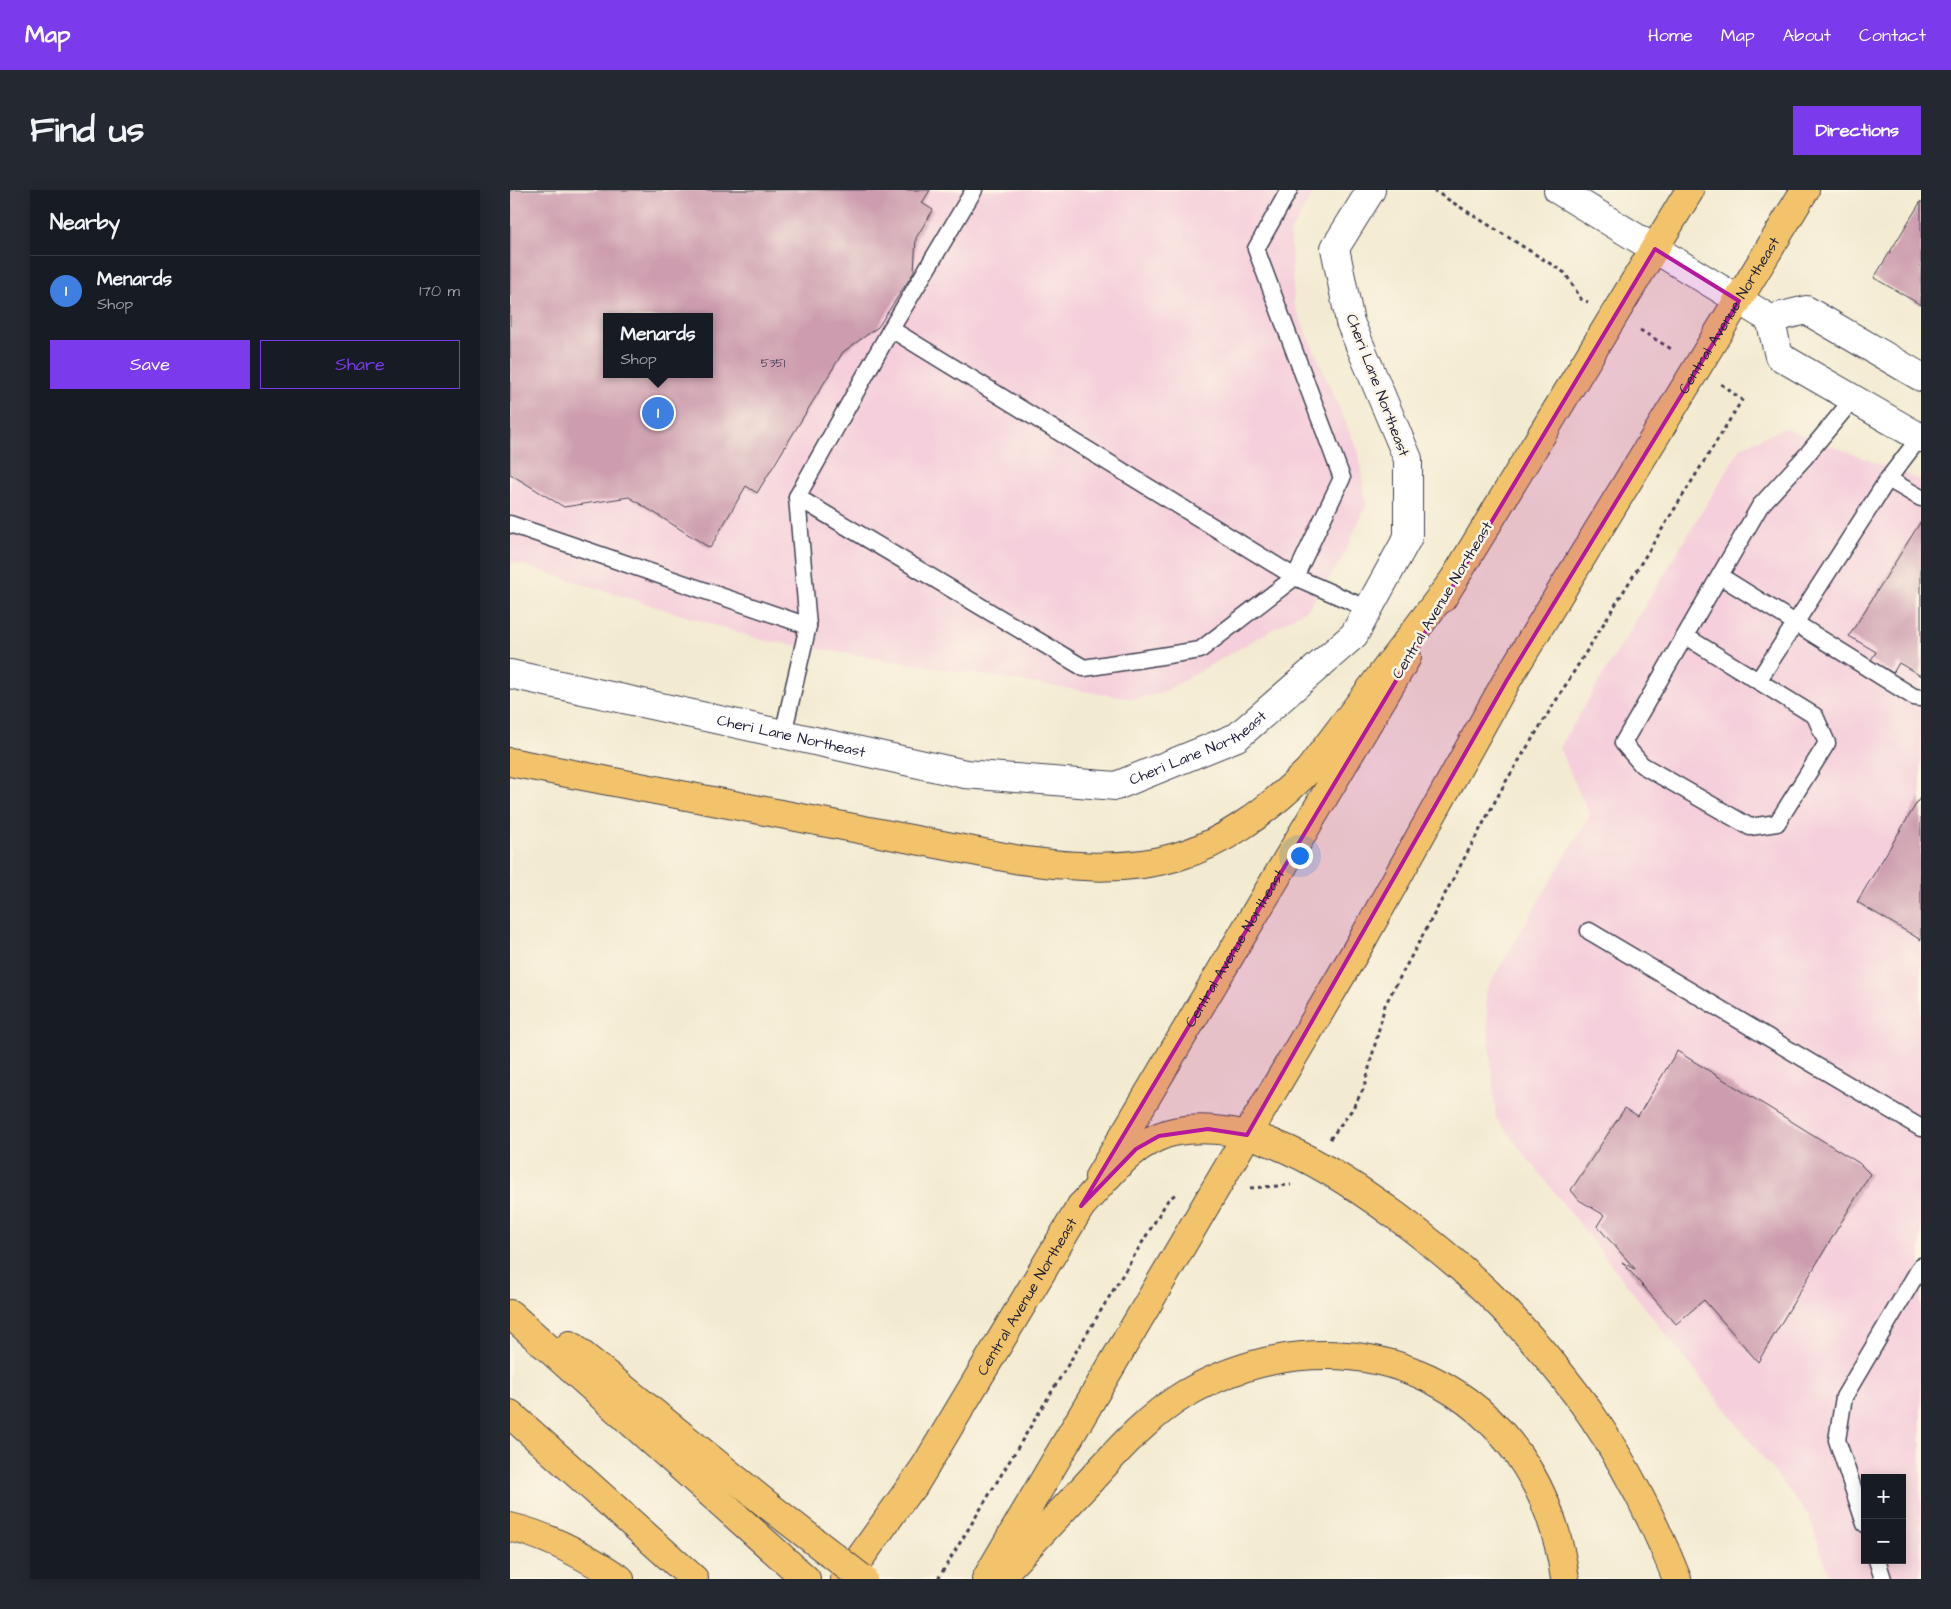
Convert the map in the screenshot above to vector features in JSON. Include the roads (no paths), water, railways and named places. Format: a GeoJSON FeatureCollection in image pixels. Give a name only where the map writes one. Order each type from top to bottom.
{"type":"FeatureCollection","features":[{"type":"Feature","properties":{"kind":"main road","name":"Central Avenue Northeast"},"geometry":{"type":"LineString","coordinates":[[859,1579],[1081,1206],[1114,1155],[1454,578],[1690,190]]}},
{"type":"Feature","properties":{"kind":"main road","name":"Central Avenue Northeast"},"geometry":{"type":"LineString","coordinates":[[986,1579],[1364,937],[1507,680],[1805,190]]}},
{"type":"Feature","properties":{"kind":"main road"},"geometry":{"type":"LineString","coordinates":[[510,762],[1020,860],[1101,868],[1161,862],[1188,855],[1238,828],[1282,796],[1309,770],[1454,578]]}},
{"type":"Feature","properties":{"kind":"main road"},"geometry":{"type":"LineString","coordinates":[[1081,1206],[1136,1149],[1159,1136],[1208,1129],[1271,1142],[1312,1162],[1372,1200],[1445,1256],[1504,1309],[1531,1339],[1589,1412],[1615,1452],[1652,1523],[1677,1579]]}},
{"type":"Feature","properties":{"kind":"main road"},"geometry":{"type":"LineString","coordinates":[[510,1296],[769,1506],[863,1579]]}},
{"type":"Feature","properties":{"kind":"main road"},"geometry":{"type":"LineString","coordinates":[[510,1314],[806,1579]]}},
{"type":"Feature","properties":{"kind":"main road"},"geometry":{"type":"LineString","coordinates":[[998,1579],[1129,1438],[1154,1415],[1185,1395],[1244,1367],[1271,1360],[1338,1356],[1374,1359],[1405,1367],[1440,1384],[1487,1416],[1510,1441],[1542,1494],[1561,1549],[1565,1579]]}},
{"type":"Feature","properties":{"kind":"main road"},"geometry":{"type":"LineString","coordinates":[[510,1414],[694,1579]]}},
{"type":"Feature","properties":{"kind":"main road"},"geometry":{"type":"LineString","coordinates":[[845,1579],[925,1467]]}},
{"type":"Feature","properties":{"kind":"main road"},"geometry":{"type":"LineString","coordinates":[[510,1527],[557,1544],[596,1563],[620,1579]]}},
{"type":"Feature","properties":{"kind":"street","name":"Cheri Lane Northeast"},"geometry":{"type":"LineString","coordinates":[[510,674],[965,774],[1116,786],[1237,738],[1354,635],[1408,537],[1408,459],[1350,322],[1335,248],[1371,190]]}},
{"type":"Feature","properties":{"kind":"street"},"geometry":{"type":"LineString","coordinates":[[1558,190],[1770,319],[1806,310],[1921,377]]}},
{"type":"Feature","properties":{"kind":"street"},"geometry":{"type":"LineString","coordinates":[[1770,319],[1779,356],[1920,437]]}},
{"type":"Feature","properties":{"kind":"lane"},"geometry":{"type":"LineString","coordinates":[[783,734],[808,626],[797,498],[891,329],[974,190]]}},
{"type":"Feature","properties":{"kind":"lane"},"geometry":{"type":"LineString","coordinates":[[797,498],[1084,668],[1200,650],[1295,577],[1342,478],[1256,249],[1289,190]]}},
{"type":"Feature","properties":{"kind":"lane"},"geometry":{"type":"LineString","coordinates":[[891,329],[1295,577],[1368,610]]}},
{"type":"Feature","properties":{"kind":"lane"},"geometry":{"type":"LineString","coordinates":[[1685,636],[1815,716],[1827,743],[1776,822],[1750,827],[1642,765],[1623,744],[1685,636],[1720,576],[1760,506],[1805,457],[1853,398]]}},
{"type":"Feature","properties":{"kind":"lane"},"geometry":{"type":"LineString","coordinates":[[1758,681],[1888,479],[1920,437]]}},
{"type":"Feature","properties":{"kind":"lane"},"geometry":{"type":"LineString","coordinates":[[1888,479],[1921,498]]}},
{"type":"Feature","properties":{"kind":"lane"},"geometry":{"type":"LineString","coordinates":[[510,524],[808,626]]}},
{"type":"Feature","properties":{"kind":"lane"},"geometry":{"type":"LineString","coordinates":[[1720,576],[1914,697],[1921,698]]}},
{"type":"Feature","properties":{"kind":"lane"},"geometry":{"type":"LineString","coordinates":[[1589,932],[1921,1128]]}},
{"type":"Feature","properties":{"kind":"lane"},"geometry":{"type":"LineString","coordinates":[[1863,1519],[1836,1440],[1844,1398],[1921,1266]]}},
{"type":"Feature","properties":{"kind":"lane"},"geometry":{"type":"LineString","coordinates":[[1878,1564],[1883,1579]]}},
{"type":"Feature","properties":{"kind":"place","name":"Menards"},"geometry":{"type":"Point","coordinates":[658,413]}}]}
